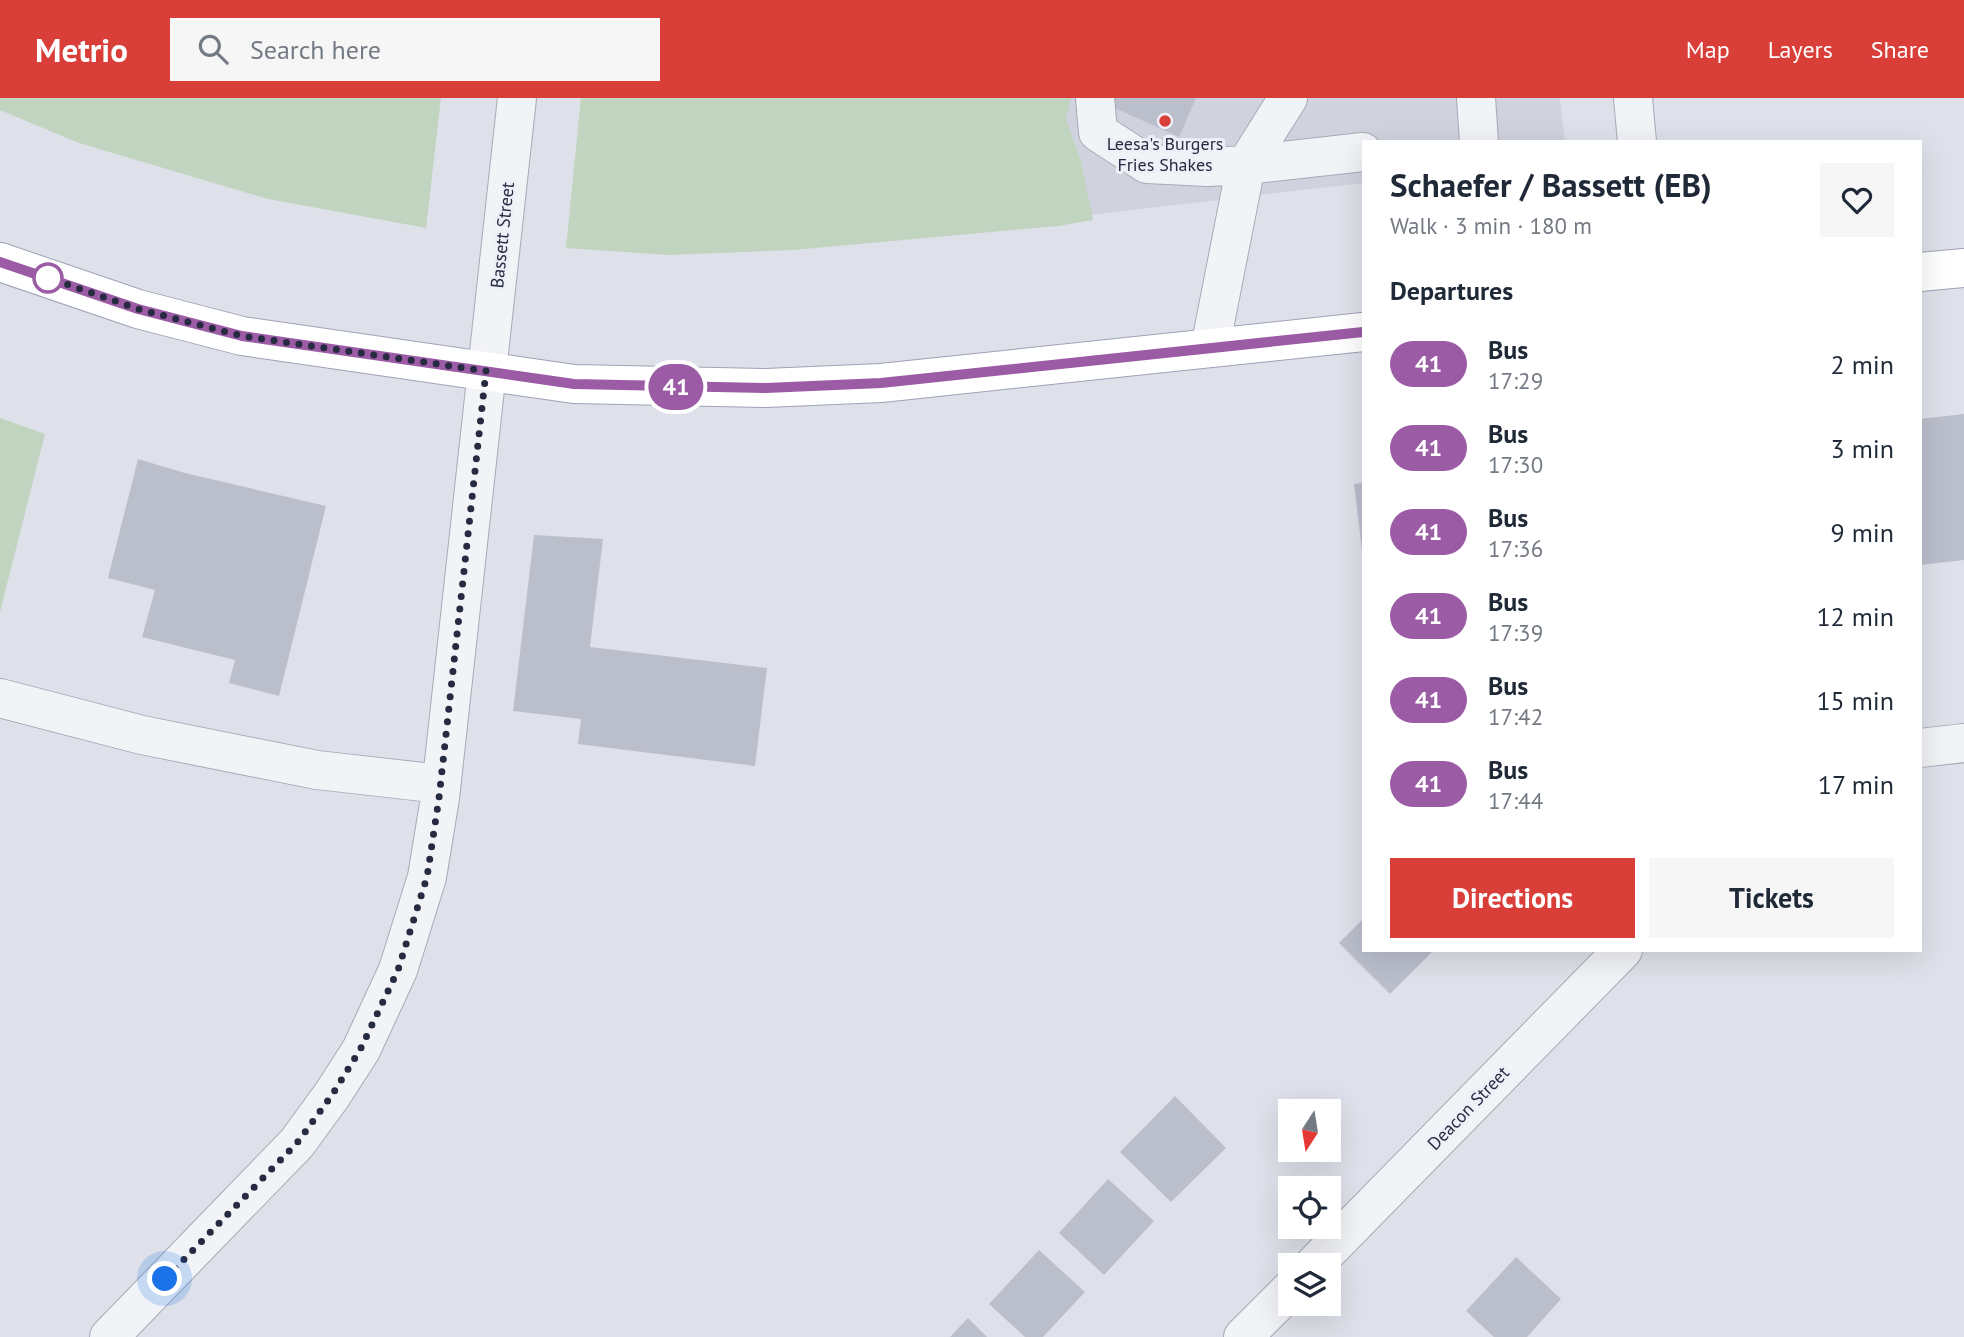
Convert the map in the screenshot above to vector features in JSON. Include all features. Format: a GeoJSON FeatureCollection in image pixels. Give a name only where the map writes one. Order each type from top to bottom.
{"type":"FeatureCollection","features":[{"type":"Feature","properties":{"kind":"main road"},"geometry":{"type":"LineString","coordinates":[[0,261],[138,309],[242,336],[574,384],[766,388],[881,383],[1362,332]]}},
{"type":"Feature","properties":{"kind":"main road"},"geometry":{"type":"LineString","coordinates":[[1922,272],[1964,268]]}},
{"type":"Feature","properties":{"kind":"street","name":"Bassett Street"},"geometry":{"type":"LineString","coordinates":[[109,1337],[297,1143],[360,1050],[398,970],[423,890],[441,784],[517,98]]}},
{"type":"Feature","properties":{"kind":"street"},"geometry":{"type":"LineString","coordinates":[[1095,98],[1098,132],[1147,164],[1208,167],[1246,165],[1362,152]]}},
{"type":"Feature","properties":{"kind":"street"},"geometry":{"type":"LineString","coordinates":[[1210,348],[1246,165],[1288,98]]}},
{"type":"Feature","properties":{"kind":"street"},"geometry":{"type":"LineString","coordinates":[[1469,140],[1476,98]]}},
{"type":"Feature","properties":{"kind":"street"},"geometry":{"type":"LineString","coordinates":[[1633,98],[1637,140]]}},
{"type":"Feature","properties":{"kind":"street"},"geometry":{"type":"LineString","coordinates":[[0,698],[142,735],[317,770],[441,784]]}},
{"type":"Feature","properties":{"kind":"street"},"geometry":{"type":"LineString","coordinates":[[1922,748],[1964,743]]}},
{"type":"Feature","properties":{"kind":"street","name":"Deacon Street"},"geometry":{"type":"LineString","coordinates":[[1326,1253],[1621,952]]}},
{"type":"Feature","properties":{"kind":"street"},"geometry":{"type":"LineString","coordinates":[[1243,1337],[1278,1302]]}},
{"type":"Feature","properties":{"kind":"shaded area"},"geometry":{"type":"Polygon","coordinates":[[[1058,98],[1560,98],[1565,140],[1362,140],[1362,183],[1072,217],[1058,98]]]}},
{"type":"Feature","properties":{"kind":"green space"},"geometry":{"type":"Polygon","coordinates":[[[0,98],[441,98],[426,228],[268,199],[79,143],[0,110],[0,98]]]}},
{"type":"Feature","properties":{"kind":"green space"},"geometry":{"type":"Polygon","coordinates":[[[581,98],[1071,98],[1066,119],[1081,161],[1093,220],[1058,226],[793,250],[668,255],[566,248],[581,98]]]}},
{"type":"Feature","properties":{"kind":"green space"},"geometry":{"type":"Polygon","coordinates":[[[0,418],[45,434],[0,612],[0,418]]]}},
{"type":"Feature","properties":{"kind":"building","name":"Leesa's Burgers Fries Shakes"},"geometry":{"type":"Polygon","coordinates":[[[1111,98],[1196,98],[1179,137],[1108,105],[1111,98]]]}},
{"type":"Feature","properties":{"kind":"building"},"geometry":{"type":"Polygon","coordinates":[[[1964,414],[1964,560],[1922,565],[1922,419],[1964,414]]]}},
{"type":"Feature","properties":{"kind":"building"},"geometry":{"type":"Polygon","coordinates":[[[138,459],[185,473],[326,506],[279,696],[229,683],[235,660],[142,637],[155,590],[108,578],[138,459]]]}},
{"type":"Feature","properties":{"kind":"building"},"geometry":{"type":"Polygon","coordinates":[[[1362,483],[1362,550],[1354,484],[1362,483]]]}},
{"type":"Feature","properties":{"kind":"building"},"geometry":{"type":"Polygon","coordinates":[[[534,535],[603,539],[590,647],[767,668],[755,766],[578,744],[581,719],[513,711],[534,535]]]}},
{"type":"Feature","properties":{"kind":"building"},"geometry":{"type":"Polygon","coordinates":[[[1362,920],[1362,952],[1432,952],[1390,994],[1339,943],[1362,920]]]}},
{"type":"Feature","properties":{"kind":"building"},"geometry":{"type":"Polygon","coordinates":[[[1175,1096],[1226,1148],[1171,1202],[1120,1152],[1175,1096]]]}},
{"type":"Feature","properties":{"kind":"building"},"geometry":{"type":"Polygon","coordinates":[[[1108,1179],[1154,1221],[1104,1275],[1059,1233],[1108,1179]]]}},
{"type":"Feature","properties":{"kind":"building"},"geometry":{"type":"Polygon","coordinates":[[[1039,1250],[1085,1292],[1043,1337],[1025,1337],[989,1304],[1039,1250]]]}},
{"type":"Feature","properties":{"kind":"building"},"geometry":{"type":"Polygon","coordinates":[[[1516,1257],[1561,1299],[1527,1337],[1494,1337],[1466,1311],[1516,1257]]]}},
{"type":"Feature","properties":{"kind":"building"},"geometry":{"type":"Polygon","coordinates":[[[968,1318],[987,1337],[950,1337],[968,1318]]]}},
{"type":"Feature","properties":{"kind":"bus line","name":"41"},"geometry":{"type":"LineString","coordinates":[[0,262],[138,309],[242,336],[574,384],[766,388],[881,383],[1362,332]]}},
{"type":"Feature","properties":{"kind":"place","name":"Leesa's Burgers Fries Shakes"},"geometry":{"type":"Point","coordinates":[1165,121]}},
{"type":"Feature","properties":{"kind":"route"},"geometry":{"type":"LineString","coordinates":[[48,278],[46,277],[138,309],[242,336],[486,371],[439,798],[427,877],[398,970],[360,1050],[297,1143],[165,1279]]}}]}
